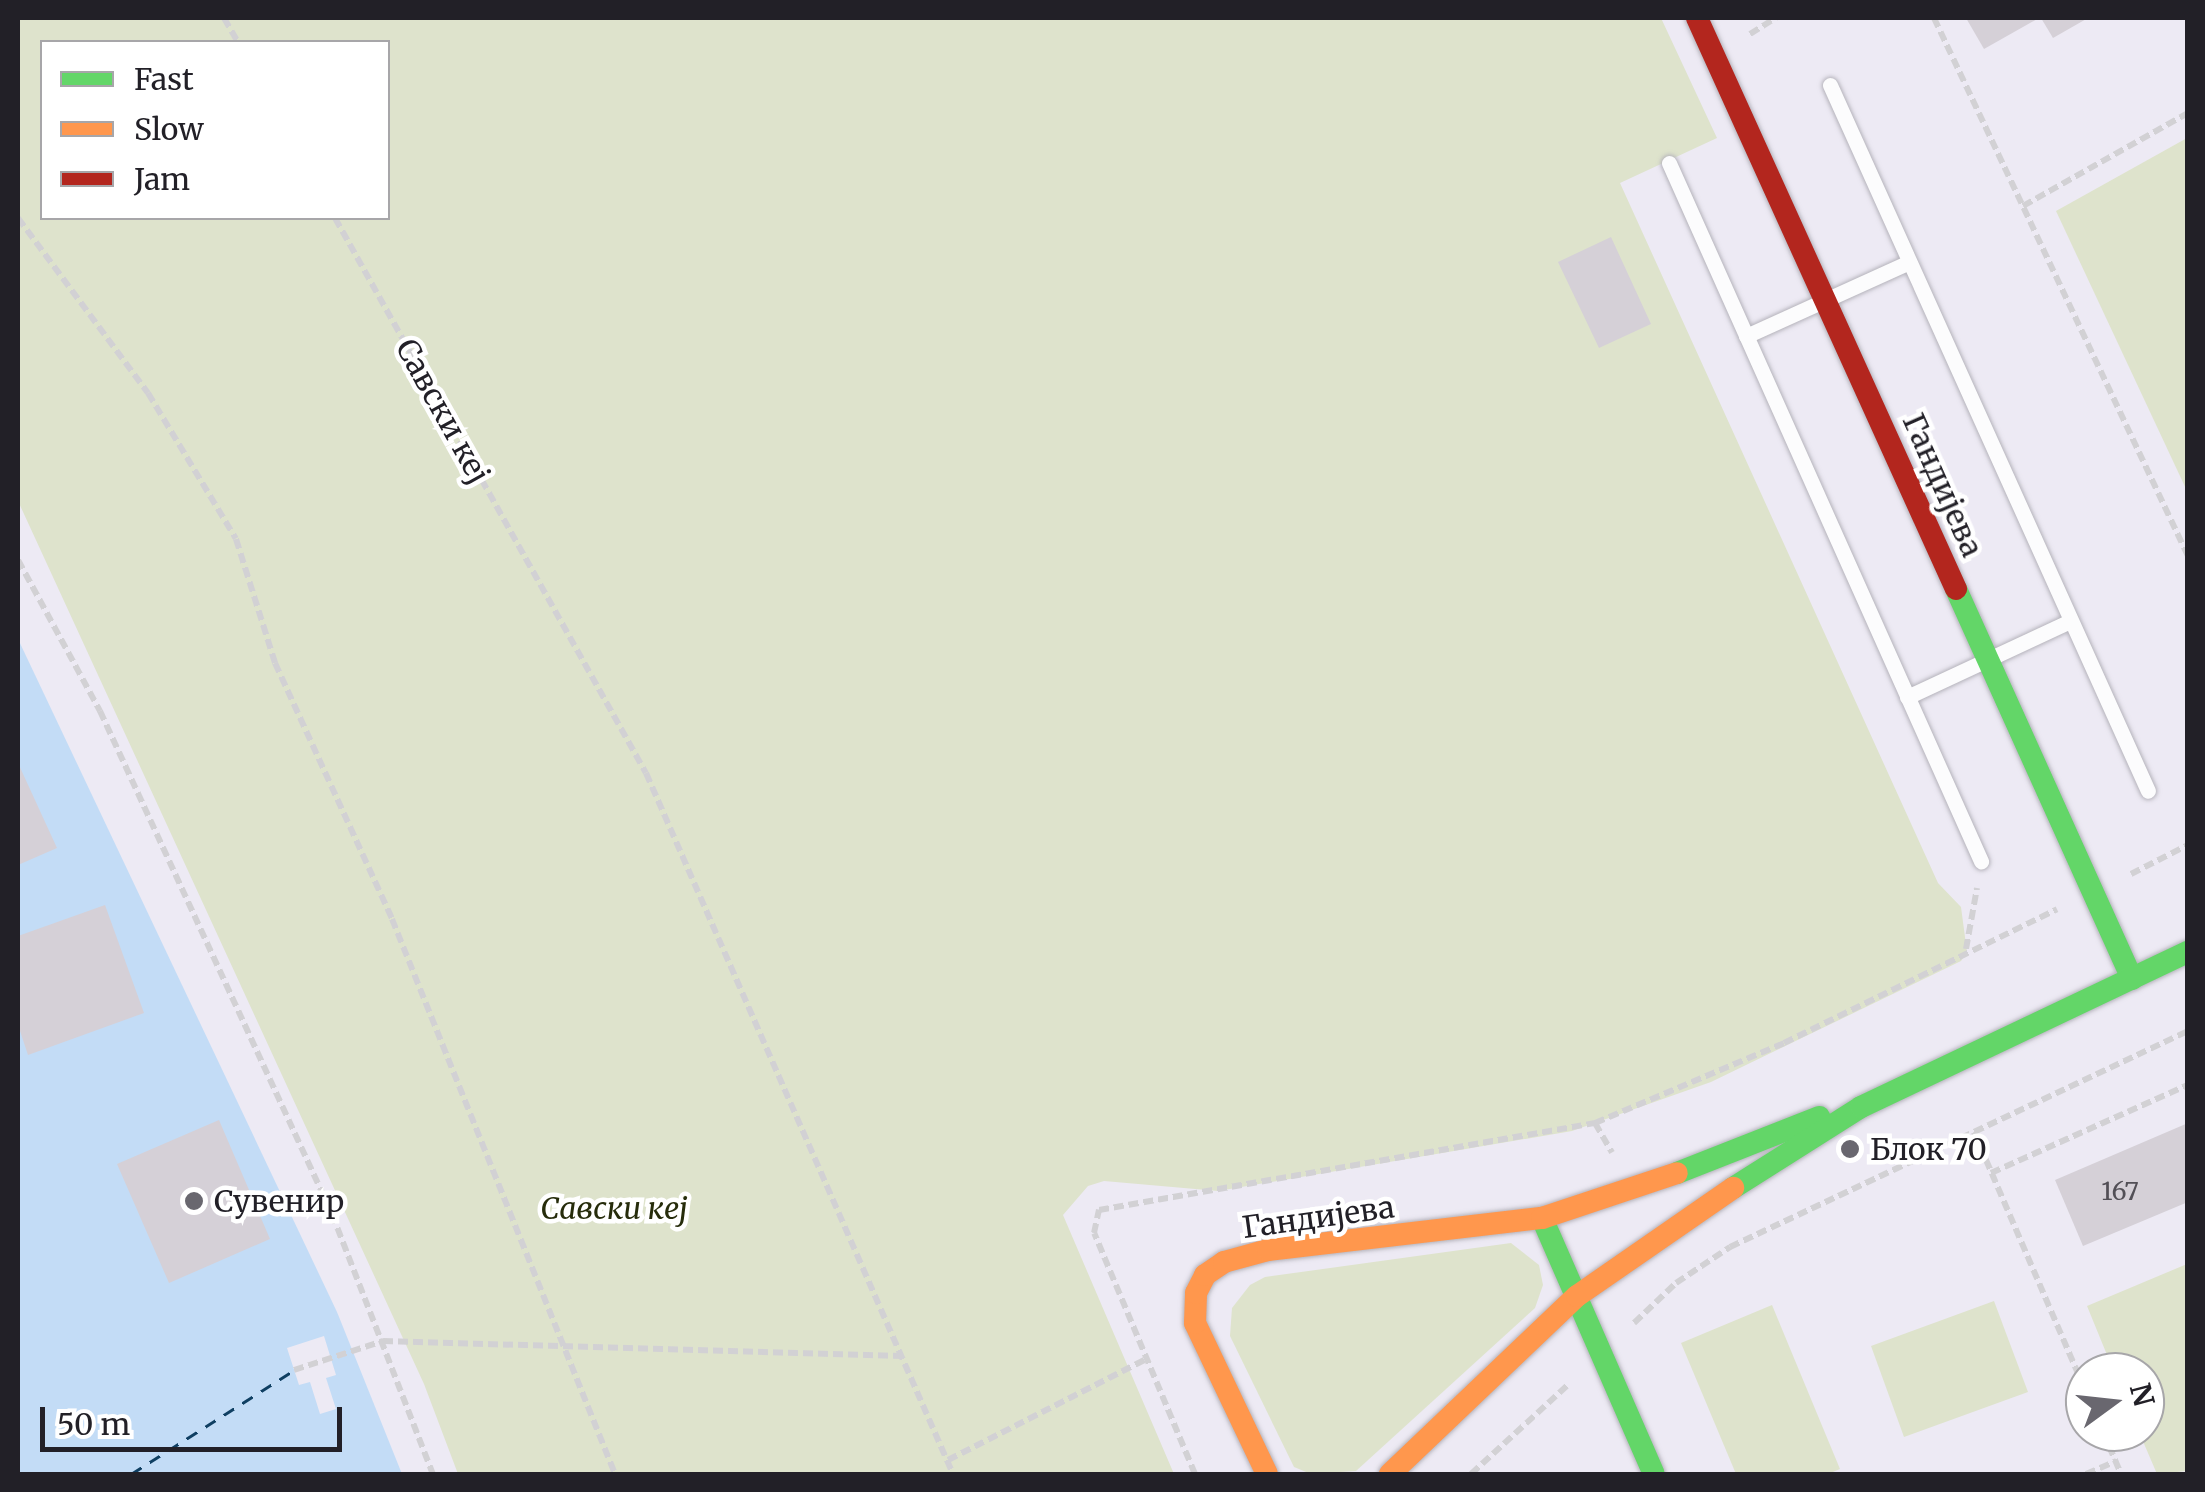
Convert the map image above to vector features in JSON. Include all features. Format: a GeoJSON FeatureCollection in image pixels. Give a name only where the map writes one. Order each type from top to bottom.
{"type":"FeatureCollection","features":[{"type":"Feature","properties":{"kind":"street","name":"Гандијева"},"geometry":{"type":"LineString","coordinates":[[1697,18],[2132,979]]}},
{"type":"Feature","properties":{"kind":"street","name":"Гандијева"},"geometry":{"type":"LineString","coordinates":[[1390,1474],[1576,1296],[1656,1236],[1861,1107],[2188,952]]}},
{"type":"Feature","properties":{"kind":"street","name":"Гандијева"},"geometry":{"type":"LineString","coordinates":[[1266,1474],[1195,1323],[1196,1293],[1205,1275],[1224,1262],[1268,1250],[1542,1218],[1633,1190],[1801,1120],[1861,1107]]}},
{"type":"Feature","properties":{"kind":"street"},"geometry":{"type":"LineString","coordinates":[[1542,1218],[1654,1474]]}},
{"type":"Feature","properties":{"kind":"lane"},"geometry":{"type":"LineString","coordinates":[[1830,85],[2148,791]]}},
{"type":"Feature","properties":{"kind":"lane"},"geometry":{"type":"LineString","coordinates":[[1669,163],[1981,861]]}},
{"type":"Feature","properties":{"kind":"lane"},"geometry":{"type":"LineString","coordinates":[[1746,336],[1910,262]]}},
{"type":"Feature","properties":{"kind":"lane"},"geometry":{"type":"LineString","coordinates":[[1907,697],[2070,620]]}},
{"type":"Feature","properties":{"kind":"path"},"geometry":{"type":"LineString","coordinates":[[224,18],[237,40]]}},
{"type":"Feature","properties":{"kind":"path"},"geometry":{"type":"LineString","coordinates":[[1934,18],[2188,556]]}},
{"type":"Feature","properties":{"kind":"path"},"geometry":{"type":"LineString","coordinates":[[2023,206],[2188,113]]}},
{"type":"Feature","properties":{"kind":"path"},"geometry":{"type":"LineString","coordinates":[[18,218],[148,393],[236,539],[275,663],[392,919],[489,1167],[569,1348],[615,1474]]}},
{"type":"Feature","properties":{"kind":"path","name":"Савски кеј"},"geometry":{"type":"LineString","coordinates":[[337,220],[646,773],[954,1474]]}},
{"type":"Feature","properties":{"kind":"path"},"geometry":{"type":"LineString","coordinates":[[18,560],[100,711],[332,1214],[433,1474]]}},
{"type":"Feature","properties":{"kind":"path"},"geometry":{"type":"LineString","coordinates":[[1194,1474],[1094,1234],[1099,1210],[1595,1123],[1784,1044],[1966,950],[2093,894],[2188,845]]}},
{"type":"Feature","properties":{"kind":"path"},"geometry":{"type":"LineString","coordinates":[[1966,950],[1981,861]]}},
{"type":"Feature","properties":{"kind":"path"},"geometry":{"type":"LineString","coordinates":[[1470,1474],[1676,1282],[1730,1247],[2188,1032]]}},
{"type":"Feature","properties":{"kind":"path"},"geometry":{"type":"LineString","coordinates":[[1991,1173],[2188,1084]]}},
{"type":"Feature","properties":{"kind":"path"},"geometry":{"type":"LineString","coordinates":[[1974,1132],[2069,1352]]}},
{"type":"Feature","properties":{"kind":"path"},"geometry":{"type":"LineString","coordinates":[[294,1370],[383,1341],[902,1356]]}},
{"type":"Feature","properties":{"kind":"path"},"geometry":{"type":"LineString","coordinates":[[948,1460],[1146,1359]]}},
{"type":"Feature","properties":{"kind":"path"},"geometry":{"type":"LineString","coordinates":[[2112,1452],[2121,1474]]}},
{"type":"Feature","properties":{"kind":"path"},"geometry":{"type":"LineString","coordinates":[[2086,1474],[2116,1461]]}},
{"type":"Feature","properties":{"kind":"green space"},"geometry":{"type":"Polygon","coordinates":[[[18,18],[1661,18],[1717,138],[1620,183],[1938,883],[1961,907],[1967,952],[1961,961],[1711,1082],[1572,1131],[1218,1191],[1104,1181],[1088,1186],[1063,1215],[1174,1474],[458,1474],[424,1384],[18,501],[18,18]]]}},
{"type":"Feature","properties":{"kind":"green space"},"geometry":{"type":"Polygon","coordinates":[[[2187,138],[2187,491],[2056,211],[2187,138]]]}},
{"type":"Feature","properties":{"kind":"green space"},"geometry":{"type":"Polygon","coordinates":[[[1511,1243],[1539,1265],[1543,1285],[1535,1308],[1356,1471],[1311,1474],[1294,1467],[1230,1336],[1232,1308],[1250,1285],[1265,1277],[1511,1243]]]}},
{"type":"Feature","properties":{"kind":"green space"},"geometry":{"type":"Polygon","coordinates":[[[2187,1264],[2187,1471],[2157,1474],[2148,1452],[2165,1452],[2165,1352],[2106,1352],[2087,1306],[2187,1264]]]}},
{"type":"Feature","properties":{"kind":"green space"},"geometry":{"type":"Polygon","coordinates":[[[1994,1301],[2028,1392],[1904,1437],[1871,1346],[1994,1301]]]}},
{"type":"Feature","properties":{"kind":"green space"},"geometry":{"type":"Polygon","coordinates":[[[1772,1305],[1840,1469],[1828,1474],[1736,1474],[1681,1343],[1772,1305]]]}},
{"type":"Feature","properties":{"kind":"water"},"geometry":{"type":"Polygon","coordinates":[[[18,639],[337,1312],[402,1474],[18,1474],[18,639]]]}},
{"type":"Feature","properties":{"kind":"pier"},"geometry":{"type":"Polygon","coordinates":[[[324,1336],[336,1375],[326,1378],[336,1409],[320,1414],[310,1382],[299,1385],[287,1348],[324,1336]]]}},
{"type":"Feature","properties":{"kind":"building"},"geometry":{"type":"Polygon","coordinates":[[[1966,18],[2039,18],[1984,49],[1966,18]]]}},
{"type":"Feature","properties":{"kind":"building"},"geometry":{"type":"Polygon","coordinates":[[[2041,18],[2088,18],[2053,38],[2041,18]]]}},
{"type":"Feature","properties":{"kind":"building"},"geometry":{"type":"Polygon","coordinates":[[[1611,237],[1651,324],[1599,348],[1558,262],[1611,237]]]}},
{"type":"Feature","properties":{"kind":"building"},"geometry":{"type":"Polygon","coordinates":[[[18,763],[57,848],[18,865],[18,763]]]}},
{"type":"Feature","properties":{"kind":"building"},"geometry":{"type":"Polygon","coordinates":[[[105,905],[144,1013],[28,1055],[18,1025],[18,936],[105,905]]]}},
{"type":"Feature","properties":{"kind":"building","name":"Сувенир"},"geometry":{"type":"Polygon","coordinates":[[[219,1120],[270,1239],[169,1283],[117,1164],[219,1120]]]}},
{"type":"Feature","properties":{"kind":"building"},"geometry":{"type":"Polygon","coordinates":[[[2188,1123],[2188,1202],[2083,1246],[2055,1180],[2188,1123]]]}},
{"type":"Feature","properties":{"kind":"ferry route"},"geometry":{"type":"LineString","coordinates":[[131,1474],[294,1370]]}},
{"type":"Feature","properties":{"kind":"traffic: fast"},"geometry":{"type":"LineString","coordinates":[[1956,589],[2132,979]]}},
{"type":"Feature","properties":{"kind":"traffic: fast"},"geometry":{"type":"LineString","coordinates":[[1733,1188],[1861,1107],[2188,952]]}},
{"type":"Feature","properties":{"kind":"traffic: fast"},"geometry":{"type":"LineString","coordinates":[[1677,1173],[1819,1117]]}},
{"type":"Feature","properties":{"kind":"traffic: fast"},"geometry":{"type":"LineString","coordinates":[[1542,1218],[1654,1474]]}},
{"type":"Feature","properties":{"kind":"traffic: slow"},"geometry":{"type":"LineString","coordinates":[[1267,1474],[1195,1323],[1196,1293],[1205,1275],[1224,1262],[1268,1250],[1542,1218],[1677,1173]]}},
{"type":"Feature","properties":{"kind":"traffic: slow"},"geometry":{"type":"LineString","coordinates":[[1390,1474],[1577,1296],[1733,1188]]}},
{"type":"Feature","properties":{"kind":"traffic: jam"},"geometry":{"type":"LineString","coordinates":[[1697,18],[1956,589]]}},
{"type":"Feature","properties":{"kind":"place","name":"Блок 70"},"geometry":{"type":"Point","coordinates":[1850,1149]}},
{"type":"Feature","properties":{"kind":"place","name":"Сувенир"},"geometry":{"type":"Point","coordinates":[194,1201]}}]}
